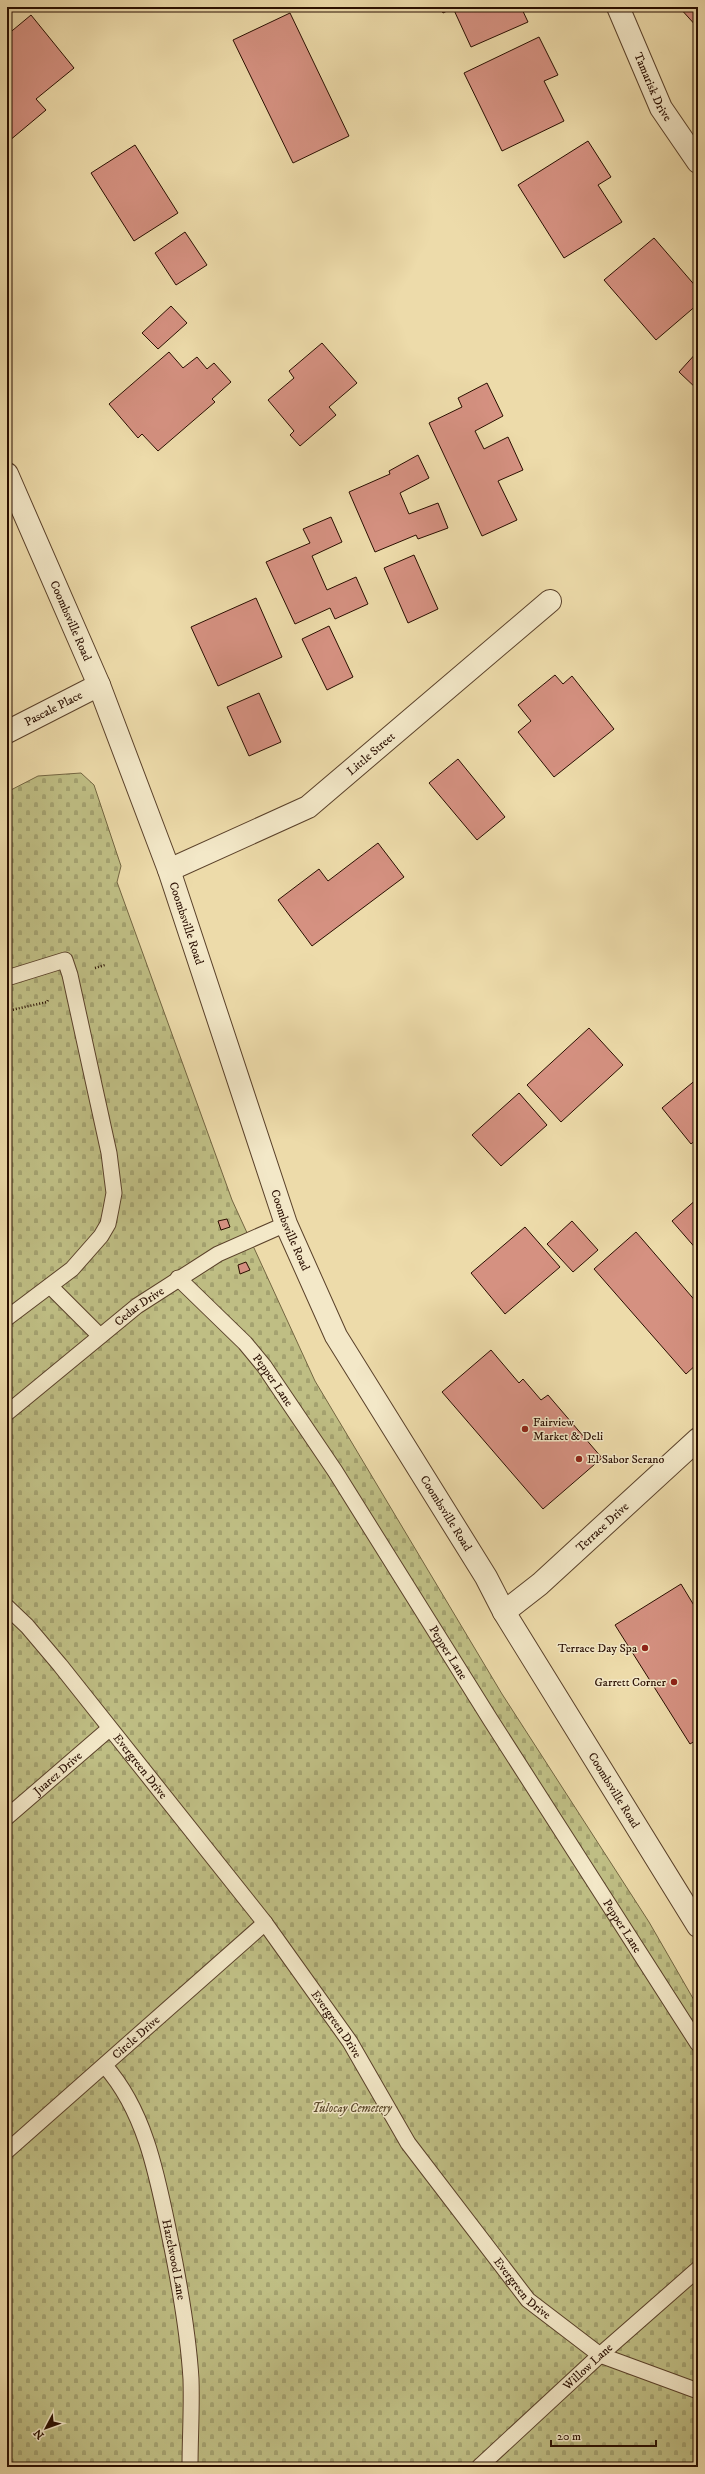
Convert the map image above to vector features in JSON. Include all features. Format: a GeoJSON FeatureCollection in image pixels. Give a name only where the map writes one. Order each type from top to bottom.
{"type":"FeatureCollection","features":[{"type":"Feature","properties":{"kind":"street","name":"Tamarisk Drive"},"geometry":{"type":"LineString","coordinates":[[618,7],[661,108],[698,162]]}},
{"type":"Feature","properties":{"kind":"street","name":"Coombsville Road"},"geometry":{"type":"LineString","coordinates":[[7,474],[99,685],[169,870],[286,1224],[336,1336],[486,1577],[504,1612],[698,1926]]}},
{"type":"Feature","properties":{"kind":"street","name":"Little Street"},"geometry":{"type":"LineString","coordinates":[[169,870],[308,807],[550,601]]}},
{"type":"Feature","properties":{"kind":"street","name":"Pascale Place"},"geometry":{"type":"LineString","coordinates":[[7,732],[99,685]]}},
{"type":"Feature","properties":{"kind":"street","name":"Terrace Drive"},"geometry":{"type":"LineString","coordinates":[[504,1612],[540,1584],[696,1444]]}},
{"type":"Feature","properties":{"kind":"lane"},"geometry":{"type":"LineString","coordinates":[[7,978],[65,960],[70,975],[109,1153],[114,1193],[108,1224],[101,1236],[72,1269],[7,1318]]}},
{"type":"Feature","properties":{"kind":"lane","name":"Cedar Drive"},"geometry":{"type":"LineString","coordinates":[[7,1413],[138,1306],[178,1278],[218,1254],[286,1224]]}},
{"type":"Feature","properties":{"kind":"lane","name":"Pepper Lane"},"geometry":{"type":"LineString","coordinates":[[178,1278],[245,1344],[273,1379],[335,1471],[490,1719],[698,2044]]}},
{"type":"Feature","properties":{"kind":"lane"},"geometry":{"type":"LineString","coordinates":[[50,1286],[100,1336]]}},
{"type":"Feature","properties":{"kind":"lane","name":"Evergreen Drive"},"geometry":{"type":"LineString","coordinates":[[7,1607],[27,1626],[60,1665],[109,1729],[265,1923],[350,2042],[408,2143],[528,2300],[600,2355],[698,2391]]}},
{"type":"Feature","properties":{"kind":"lane","name":"Juarez Drive"},"geometry":{"type":"LineString","coordinates":[[7,1817],[109,1729]]}},
{"type":"Feature","properties":{"kind":"lane","name":"Circle Drive"},"geometry":{"type":"LineString","coordinates":[[7,2151],[105,2066],[265,1923]]}},
{"type":"Feature","properties":{"kind":"lane","name":"Hazelwood Lane"},"geometry":{"type":"LineString","coordinates":[[105,2066],[118,2080],[130,2103],[155,2164],[181,2290],[191,2380],[190,2467]]}},
{"type":"Feature","properties":{"kind":"lane","name":"Willow Lane"},"geometry":{"type":"LineString","coordinates":[[479,2467],[600,2355],[698,2269]]}},
{"type":"Feature","properties":{"kind":"green space","name":"Tulocay Cemetery"},"geometry":{"type":"Polygon","coordinates":[[[81,773],[94,785],[121,866],[117,882],[232,1200],[315,1381],[502,1694],[649,1922],[698,2007],[698,2467],[7,2467],[7,792],[38,776],[81,773]]]}},
{"type":"Feature","properties":{"kind":"building"},"geometry":{"type":"Polygon","coordinates":[[[440,7],[521,7],[528,22],[471,47],[453,8],[443,13],[440,7]]]}},
{"type":"Feature","properties":{"kind":"building"},"geometry":{"type":"Polygon","coordinates":[[[679,7],[698,7],[698,28],[679,7]]]}},
{"type":"Feature","properties":{"kind":"building"},"geometry":{"type":"Polygon","coordinates":[[[290,13],[349,136],[293,163],[233,40],[290,13]]]}},
{"type":"Feature","properties":{"kind":"building"},"geometry":{"type":"Polygon","coordinates":[[[31,15],[74,68],[36,99],[46,110],[9,141],[7,138],[7,35],[31,15]]]}},
{"type":"Feature","properties":{"kind":"building"},"geometry":{"type":"Polygon","coordinates":[[[539,37],[558,75],[544,81],[564,121],[502,151],[464,73],[539,37]]]}},
{"type":"Feature","properties":{"kind":"building"},"geometry":{"type":"Polygon","coordinates":[[[588,141],[611,177],[598,185],[622,222],[564,258],[518,185],[588,141]]]}},
{"type":"Feature","properties":{"kind":"building"},"geometry":{"type":"Polygon","coordinates":[[[135,145],[178,213],[134,241],[91,173],[135,145]]]}},
{"type":"Feature","properties":{"kind":"building"},"geometry":{"type":"Polygon","coordinates":[[[185,232],[207,265],[176,285],[155,253],[185,232]]]}},
{"type":"Feature","properties":{"kind":"building"},"geometry":{"type":"Polygon","coordinates":[[[654,238],[698,289],[698,304],[656,340],[604,280],[654,238]]]}},
{"type":"Feature","properties":{"kind":"building"},"geometry":{"type":"Polygon","coordinates":[[[171,306],[187,323],[158,349],[142,333],[171,306]]]}},
{"type":"Feature","properties":{"kind":"building"},"geometry":{"type":"Polygon","coordinates":[[[322,343],[357,383],[329,407],[336,415],[300,446],[290,435],[294,431],[268,400],[294,378],[289,371],[322,343]]]}},
{"type":"Feature","properties":{"kind":"building"},"geometry":{"type":"Polygon","coordinates":[[[698,351],[698,390],[679,372],[698,351]]]}},
{"type":"Feature","properties":{"kind":"building"},"geometry":{"type":"Polygon","coordinates":[[[169,352],[183,368],[197,357],[207,369],[214,363],[231,382],[212,399],[215,402],[158,451],[142,434],[138,438],[109,404],[169,352]]]}},
{"type":"Feature","properties":{"kind":"building"},"geometry":{"type":"Polygon","coordinates":[[[487,383],[503,416],[475,431],[484,449],[508,437],[523,470],[498,481],[517,520],[482,536],[429,423],[462,407],[458,398],[487,383]]]}},
{"type":"Feature","properties":{"kind":"building"},"geometry":{"type":"Polygon","coordinates":[[[418,455],[429,478],[400,493],[409,514],[438,503],[448,528],[418,539],[416,535],[375,552],[349,492],[390,474],[389,471],[418,455]]]}},
{"type":"Feature","properties":{"kind":"building"},"geometry":{"type":"Polygon","coordinates":[[[331,517],[342,542],[312,556],[327,590],[356,577],[368,604],[335,619],[330,608],[295,624],[266,562],[310,543],[303,529],[331,517]]]}},
{"type":"Feature","properties":{"kind":"building"},"geometry":{"type":"Polygon","coordinates":[[[414,555],[438,609],[408,623],[384,568],[414,555]]]}},
{"type":"Feature","properties":{"kind":"building"},"geometry":{"type":"Polygon","coordinates":[[[256,598],[282,657],[218,686],[191,627],[256,598]]]}},
{"type":"Feature","properties":{"kind":"building"},"geometry":{"type":"Polygon","coordinates":[[[329,626],[353,677],[327,690],[302,639],[329,626]]]}},
{"type":"Feature","properties":{"kind":"building"},"geometry":{"type":"Polygon","coordinates":[[[555,675],[563,684],[572,676],[614,729],[554,777],[518,732],[531,721],[518,705],[555,675]]]}},
{"type":"Feature","properties":{"kind":"building"},"geometry":{"type":"Polygon","coordinates":[[[259,693],[281,742],[249,756],[227,707],[259,693]]]}},
{"type":"Feature","properties":{"kind":"building"},"geometry":{"type":"Polygon","coordinates":[[[458,759],[505,817],[477,840],[429,783],[458,759]]]}},
{"type":"Feature","properties":{"kind":"building"},"geometry":{"type":"Polygon","coordinates":[[[378,843],[404,877],[312,946],[278,900],[319,869],[328,881],[378,843]]]}},
{"type":"Feature","properties":{"kind":"building"},"geometry":{"type":"Polygon","coordinates":[[[589,1028],[623,1065],[561,1122],[527,1085],[589,1028]]]}},
{"type":"Feature","properties":{"kind":"building"},"geometry":{"type":"Polygon","coordinates":[[[698,1078],[698,1138],[691,1144],[662,1108],[698,1078]]]}},
{"type":"Feature","properties":{"kind":"building"},"geometry":{"type":"Polygon","coordinates":[[[519,1093],[547,1125],[501,1166],[472,1135],[519,1093]]]}},
{"type":"Feature","properties":{"kind":"building"},"geometry":{"type":"Polygon","coordinates":[[[698,1198],[698,1251],[672,1221],[698,1198]]]}},
{"type":"Feature","properties":{"kind":"building"},"geometry":{"type":"Polygon","coordinates":[[[227,1219],[230,1227],[221,1230],[218,1221],[227,1219]]]}},
{"type":"Feature","properties":{"kind":"building"},"geometry":{"type":"Polygon","coordinates":[[[572,1221],[598,1250],[573,1272],[547,1244],[572,1221]]]}},
{"type":"Feature","properties":{"kind":"building"},"geometry":{"type":"Polygon","coordinates":[[[525,1227],[560,1267],[505,1314],[471,1273],[525,1227]]]}},
{"type":"Feature","properties":{"kind":"building"},"geometry":{"type":"Polygon","coordinates":[[[636,1232],[698,1304],[698,1363],[686,1374],[594,1269],[636,1232]]]}},
{"type":"Feature","properties":{"kind":"building"},"geometry":{"type":"Polygon","coordinates":[[[246,1262],[250,1270],[240,1274],[238,1265],[246,1262]]]}},
{"type":"Feature","properties":{"kind":"building","name":"Fairview Market & Deli"},"geometry":{"type":"Polygon","coordinates":[[[491,1350],[519,1383],[523,1379],[541,1400],[548,1395],[602,1458],[543,1509],[442,1392],[491,1350]]]}},
{"type":"Feature","properties":{"kind":"building","name":"Garrett Corner"},"geometry":{"type":"Polygon","coordinates":[[[681,1584],[698,1612],[698,1739],[690,1744],[615,1625],[681,1584]]]}},
{"type":"Feature","properties":{"kind":"place","name":"Fairview Market & Deli"},"geometry":{"type":"Point","coordinates":[525,1429]}},
{"type":"Feature","properties":{"kind":"place","name":"El Sabor Serano"},"geometry":{"type":"Point","coordinates":[579,1459]}},
{"type":"Feature","properties":{"kind":"place","name":"Terrace Day Spa"},"geometry":{"type":"Point","coordinates":[645,1648]}},
{"type":"Feature","properties":{"kind":"place","name":"Garrett Corner"},"geometry":{"type":"Point","coordinates":[674,1682]}}]}
